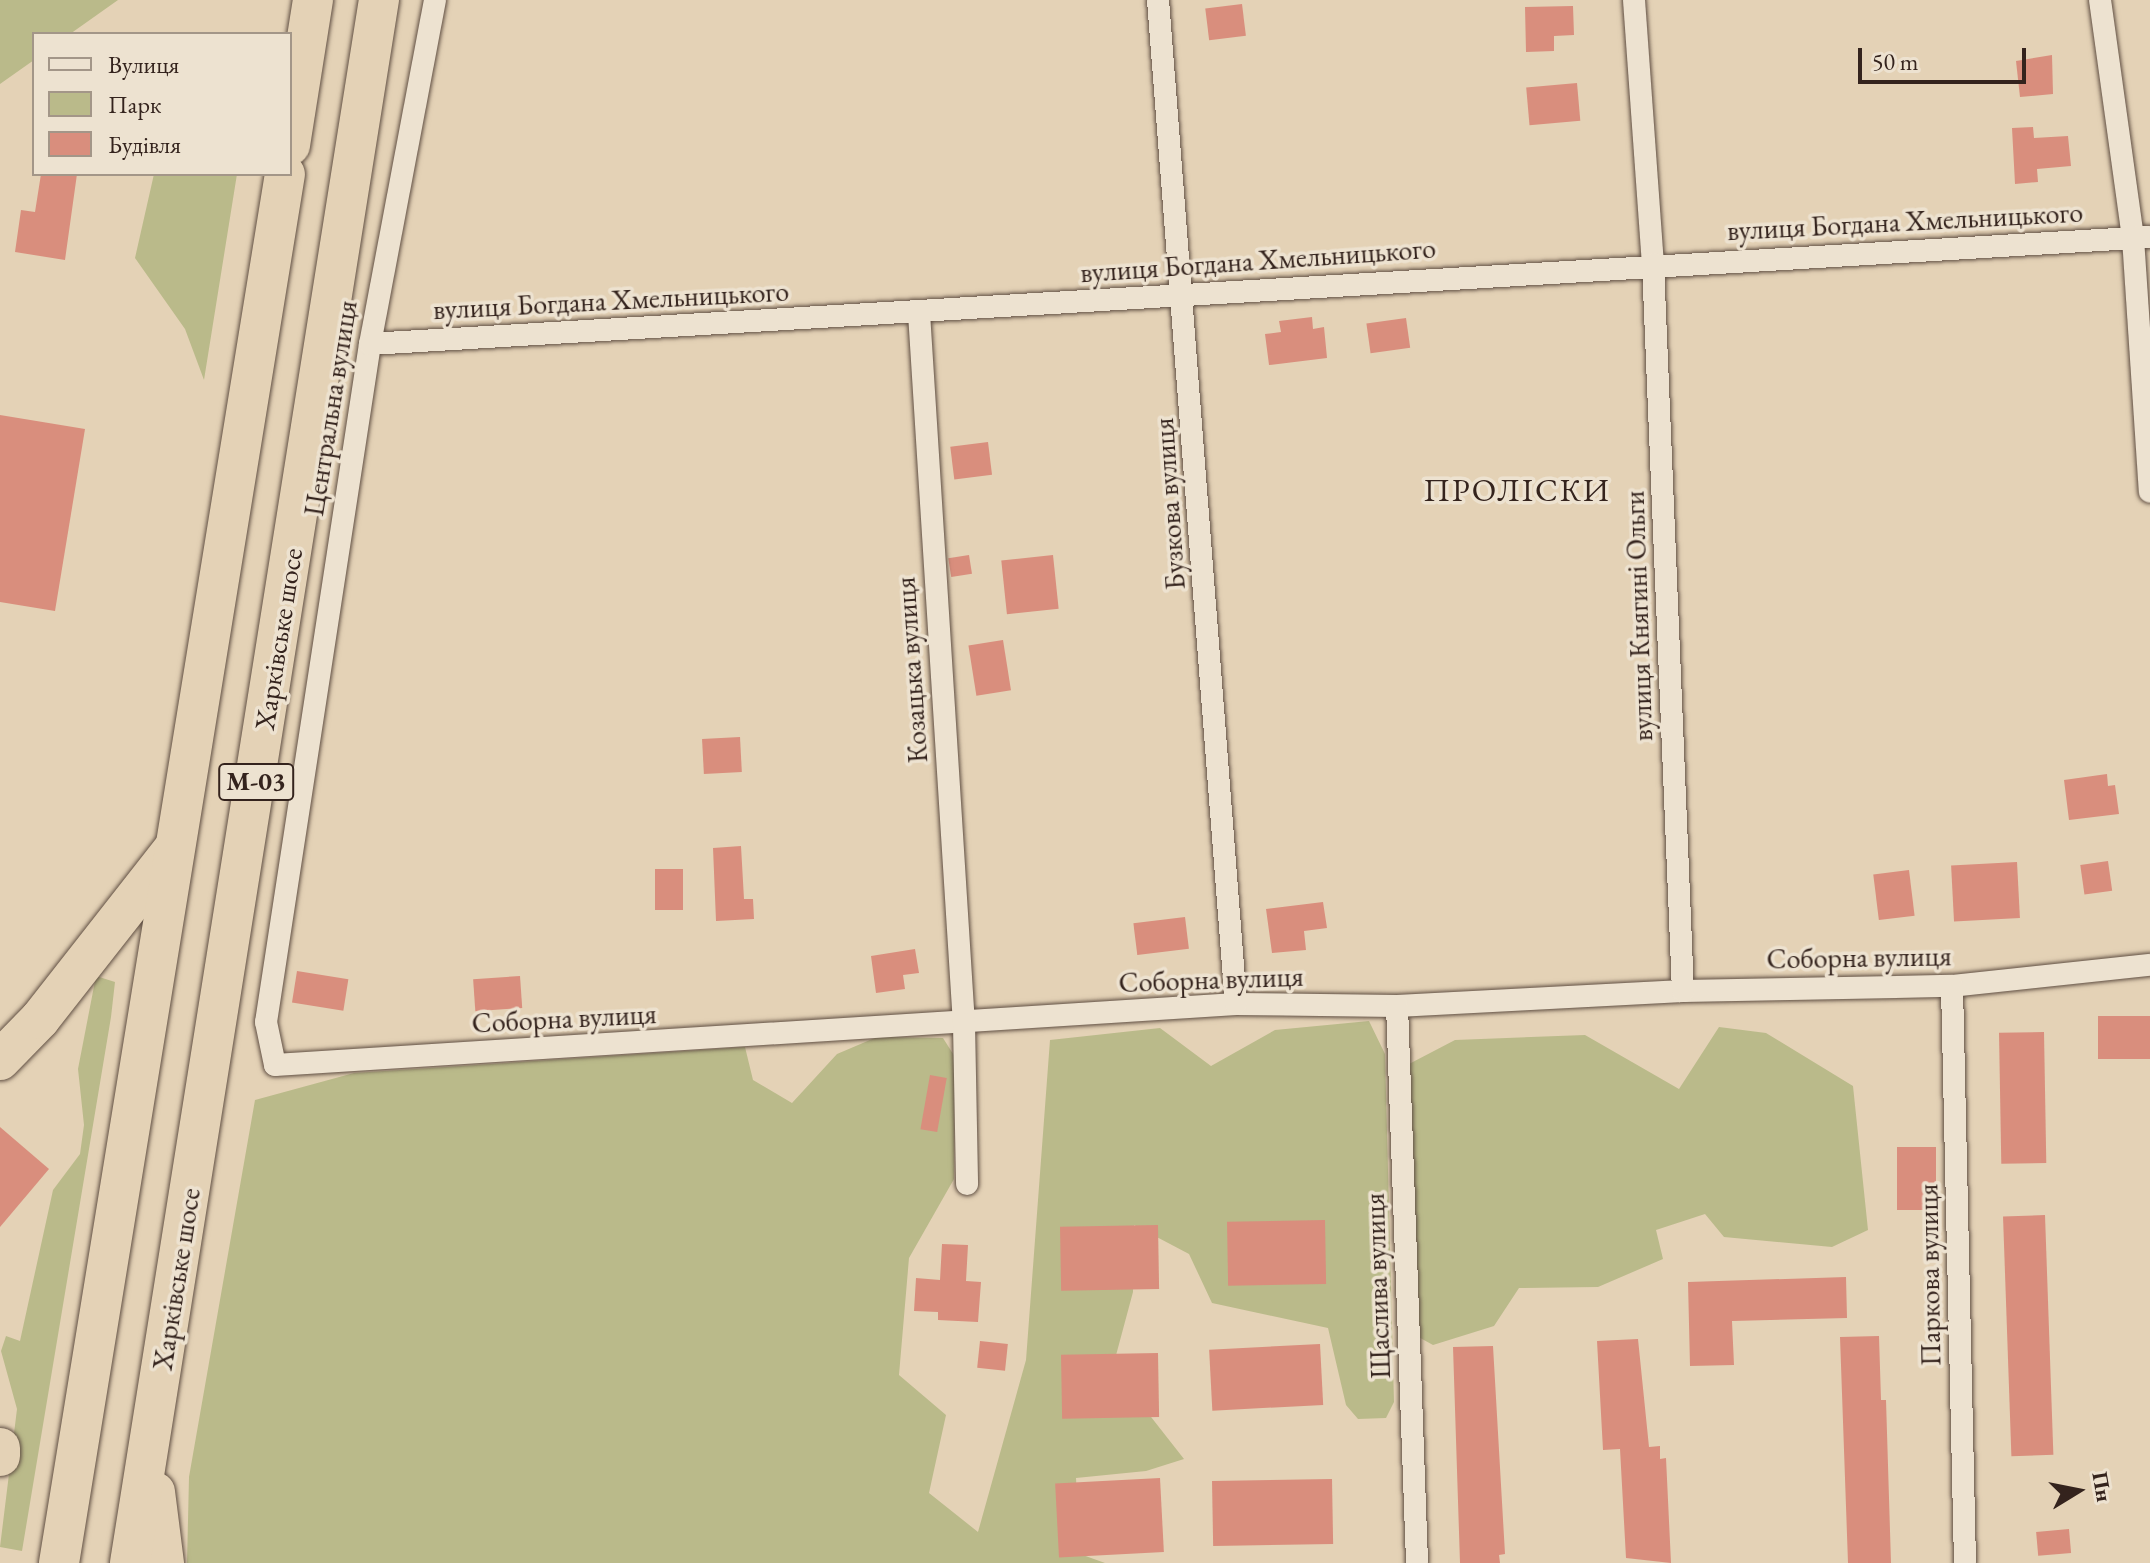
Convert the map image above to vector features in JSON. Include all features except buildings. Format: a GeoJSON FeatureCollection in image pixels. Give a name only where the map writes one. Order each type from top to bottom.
{"type":"FeatureCollection","features":[{"type":"Feature","properties":{"kind":"highway"},"geometry":{"type":"LineString","coordinates":[[292,132],[313,0]]}},
{"type":"Feature","properties":{"kind":"highway","name":"Харківське шосе"},"geometry":{"type":"LineString","coordinates":[[130,1563],[379,0]]}},
{"type":"Feature","properties":{"kind":"highway","name":"М-03"},"geometry":{"type":"LineString","coordinates":[[59,1563],[285,176]]}},
{"type":"Feature","properties":{"kind":"highway"},"geometry":{"type":"LineString","coordinates":[[0,1060],[40,1019],[176,845]]}},
{"type":"Feature","properties":{"kind":"highway"},"geometry":{"type":"LineString","coordinates":[[0,1448],[0,1456]]}},
{"type":"Feature","properties":{"kind":"highway"},"geometry":{"type":"LineString","coordinates":[[149,1448],[164,1563]]}},
{"type":"Feature","properties":{"kind":"street","name":"Центральна вулиця"},"geometry":{"type":"LineString","coordinates":[[275,1065],[266,1022],[370,344],[435,0]]}},
{"type":"Feature","properties":{"kind":"street","name":"Бузкова вулиця"},"geometry":{"type":"LineString","coordinates":[[1158,0],[1184,295],[1236,1004]]}},
{"type":"Feature","properties":{"kind":"street","name":"вулиця Княгині Ольги"},"geometry":{"type":"LineString","coordinates":[[1634,0],[1653,264],[1683,991]]}},
{"type":"Feature","properties":{"kind":"street"},"geometry":{"type":"LineString","coordinates":[[2100,0],[2142,238],[2150,491]]}},
{"type":"Feature","properties":{"kind":"street","name":"вулиця Богдана Хмельницького"},"geometry":{"type":"LineString","coordinates":[[370,344],[919,313],[1653,264],[2142,238]]}},
{"type":"Feature","properties":{"kind":"street","name":"Козацька вулиця"},"geometry":{"type":"LineString","coordinates":[[919,313],[964,1024],[967,1184]]}},
{"type":"Feature","properties":{"kind":"street","name":"Соборна вулиця"},"geometry":{"type":"LineString","coordinates":[[275,1065],[964,1024],[1236,1004],[1397,1006],[1683,991],[1952,986],[2150,965]]}},
{"type":"Feature","properties":{"kind":"street","name":"Паркова вулиця"},"geometry":{"type":"LineString","coordinates":[[1952,986],[1965,1563]]}},
{"type":"Feature","properties":{"kind":"street","name":"Щаслива вулиця"},"geometry":{"type":"LineString","coordinates":[[1397,1006],[1417,1563]]}},
{"type":"Feature","properties":{"kind":"green space"},"geometry":{"type":"Polygon","coordinates":[[[0,0],[118,0],[73,32],[32,32],[32,61],[0,84],[0,0]]]}},
{"type":"Feature","properties":{"kind":"green space"},"geometry":{"type":"Polygon","coordinates":[[[154,176],[237,176],[204,380],[185,329],[135,258],[154,176]]]}},
{"type":"Feature","properties":{"kind":"green space"},"geometry":{"type":"Polygon","coordinates":[[[96,976],[115,982],[111,1017],[22,1551],[0,1547],[17,1409],[1,1351],[6,1336],[20,1341],[53,1190],[80,1154],[84,1125],[78,1069],[96,976]]]}},
{"type":"Feature","properties":{"kind":"green space"},"geometry":{"type":"Polygon","coordinates":[[[1369,1021],[1385,1054],[1394,1402],[1386,1418],[1358,1419],[1346,1405],[1328,1328],[1212,1303],[1189,1254],[1134,1225],[1133,1292],[1104,1400],[1144,1408],[1184,1459],[1146,1471],[1076,1478],[1080,1554],[1105,1563],[187,1563],[189,1477],[255,1100],[354,1073],[745,1047],[753,1080],[792,1103],[837,1054],[877,1037],[943,1038],[955,1057],[954,1179],[909,1258],[899,1375],[946,1415],[929,1493],[978,1532],[1026,1360],[1050,1040],[1160,1028],[1211,1066],[1275,1030],[1369,1021]]]}},
{"type":"Feature","properties":{"kind":"green space"},"geometry":{"type":"Polygon","coordinates":[[[1719,1027],[1766,1033],[1853,1086],[1868,1230],[1832,1247],[1724,1237],[1705,1214],[1656,1230],[1663,1259],[1598,1287],[1519,1288],[1494,1326],[1433,1345],[1413,1334],[1409,1064],[1455,1040],[1585,1035],[1679,1089],[1719,1027]]]}},
{"type":"Feature","properties":{"kind":"district","name":"ПРОЛІСКИ"},"geometry":{"type":"Point","coordinates":[1517,490]}}]}
